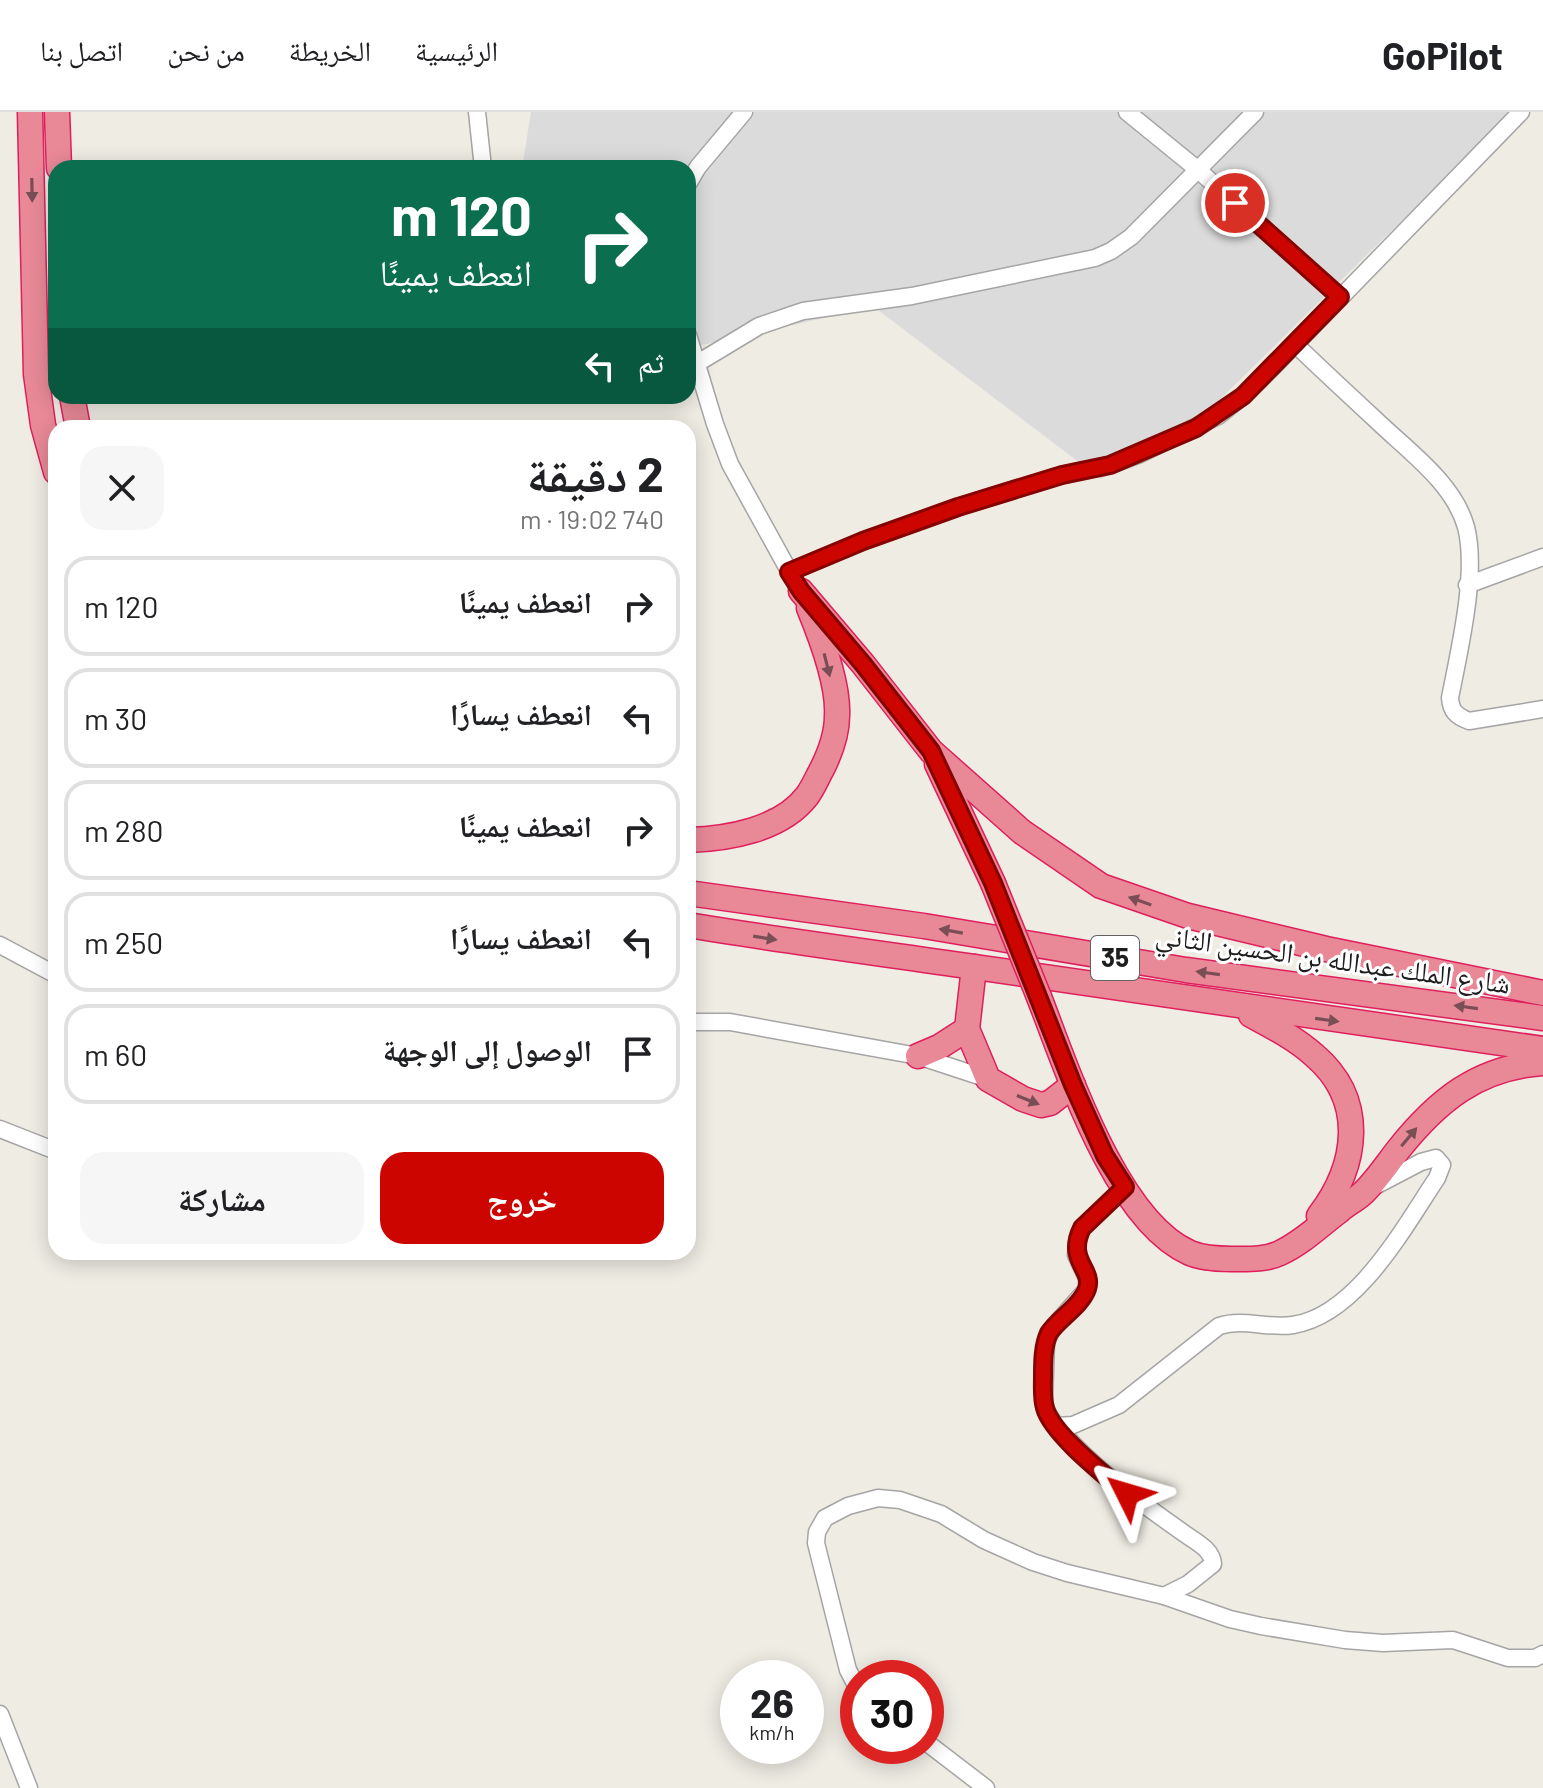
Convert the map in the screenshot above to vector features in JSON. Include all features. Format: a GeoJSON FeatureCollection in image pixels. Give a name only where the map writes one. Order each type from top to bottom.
{"type":"FeatureCollection","features":[{"type":"Feature","properties":{"kind":"highway"},"geometry":{"type":"LineString","coordinates":[[30,112],[36,374],[48,443]]}},
{"type":"Feature","properties":{"kind":"highway"},"geometry":{"type":"LineString","coordinates":[[57,112],[59,160]]}},
{"type":"Feature","properties":{"kind":"highway"},"geometry":{"type":"LineString","coordinates":[[795,582],[931,751],[995,811],[1101,886],[1188,916],[1326,949],[1543,993]]}},
{"type":"Feature","properties":{"kind":"highway"},"geometry":{"type":"LineString","coordinates":[[696,840],[747,834],[794,809],[807,796],[826,760],[836,733],[838,712],[823,645],[795,582]]}},
{"type":"Feature","properties":{"kind":"highway"},"geometry":{"type":"LineString","coordinates":[[931,751],[993,883],[1073,1085],[1105,1156],[1143,1217],[1161,1234],[1190,1253],[1218,1259],[1250,1259],[1276,1255],[1291,1248],[1363,1193],[1415,1129],[1466,1084],[1517,1065],[1543,1063]]}},
{"type":"Feature","properties":{"kind":"highway"},"geometry":{"type":"LineString","coordinates":[[967,828],[974,815],[995,811]]}},
{"type":"Feature","properties":{"kind":"highway","name":"شارع الملك عبدالله بن الحسين الثاني"},"geometry":{"type":"LineString","coordinates":[[696,894],[924,926],[1186,970],[1543,1018]]}},
{"type":"Feature","properties":{"kind":"highway","name":"35"},"geometry":{"type":"LineString","coordinates":[[696,926],[826,948],[1543,1049]]}},
{"type":"Feature","properties":{"kind":"highway"},"geometry":{"type":"LineString","coordinates":[[974,967],[967,1029],[988,1079],[1023,1099],[1041,1105],[1050,1103],[1073,1085]]}},
{"type":"Feature","properties":{"kind":"highway"},"geometry":{"type":"LineString","coordinates":[[1238,1007],[1297,1041],[1316,1056],[1338,1082],[1349,1112],[1351,1139],[1344,1178],[1332,1199],[1291,1248]]}},
{"type":"Feature","properties":{"kind":"highway"},"geometry":{"type":"LineString","coordinates":[[918,1056],[967,1029]]}},
{"type":"Feature","properties":{"kind":"street"},"geometry":{"type":"LineString","coordinates":[[477,112],[482,160]]}},
{"type":"Feature","properties":{"kind":"street"},"geometry":{"type":"LineString","coordinates":[[696,170],[744,112]]}},
{"type":"Feature","properties":{"kind":"street"},"geometry":{"type":"LineString","coordinates":[[1127,112],[1197,169],[1340,297]]}},
{"type":"Feature","properties":{"kind":"street"},"geometry":{"type":"LineString","coordinates":[[1255,112],[1131,237],[1111,251],[1095,258],[912,296],[803,311],[759,326],[696,364],[730,464],[795,582],[863,541],[958,507],[1062,475],[1110,465],[1196,428],[1243,396],[1512,115]]}},
{"type":"Feature","properties":{"kind":"street"},"geometry":{"type":"LineString","coordinates":[[1295,344],[1414,456],[1452,500],[1466,528],[1469,548],[1467,585],[1451,709],[1469,721],[1543,709]]}},
{"type":"Feature","properties":{"kind":"street"},"geometry":{"type":"LineString","coordinates":[[1467,585],[1543,557]]}},
{"type":"Feature","properties":{"kind":"street"},"geometry":{"type":"LineString","coordinates":[[0,945],[48,971]]}},
{"type":"Feature","properties":{"kind":"street"},"geometry":{"type":"LineString","coordinates":[[696,1022],[730,1022],[918,1056],[988,1079]]}},
{"type":"Feature","properties":{"kind":"street"},"geometry":{"type":"LineString","coordinates":[[0,1129],[48,1148]]}},
{"type":"Feature","properties":{"kind":"street"},"geometry":{"type":"LineString","coordinates":[[1056,1426],[1073,1425],[1119,1405],[1152,1382],[1219,1326],[1235,1323],[1279,1327],[1323,1314],[1357,1287],[1381,1259],[1437,1178],[1442,1165],[1436,1158],[1421,1162],[1363,1193]]}},
{"type":"Feature","properties":{"kind":"street"},"geometry":{"type":"LineString","coordinates":[[1125,1187],[1082,1228],[1075,1250],[1087,1278],[1087,1289],[1054,1326],[1046,1341],[1044,1402],[1056,1426],[1078,1451],[1117,1486],[1199,1544],[1212,1557],[1213,1564],[1203,1574],[1164,1596]]}},
{"type":"Feature","properties":{"kind":"street"},"geometry":{"type":"LineString","coordinates":[[845,1660],[816,1543],[817,1532],[825,1518],[862,1501],[878,1498],[900,1500],[941,1514],[1003,1550],[1033,1562],[1164,1596],[1230,1619],[1345,1640],[1394,1643],[1453,1640],[1508,1658],[1535,1658],[1543,1654]]}},
{"type":"Feature","properties":{"kind":"street"},"geometry":{"type":"LineString","coordinates":[[0,1714],[29,1788]]}},
{"type":"Feature","properties":{"kind":"street"},"geometry":{"type":"LineString","coordinates":[[944,1756],[986,1788]]}},
{"type":"Feature","properties":{"kind":"shaded area"},"geometry":{"type":"Polygon","coordinates":[[[531,112],[1512,112],[1185,434],[1101,479],[874,307],[696,346],[696,160],[523,160],[531,112]]]}},
{"type":"Feature","properties":{"kind":"route"},"geometry":{"type":"LineString","coordinates":[[1127,1494],[1078,1451],[1051,1420],[1044,1402],[1043,1370],[1049,1333],[1087,1289],[1087,1278],[1076,1255],[1082,1228],[1125,1187],[1105,1156],[1073,1085],[993,883],[931,751],[801,591],[789,572],[958,507],[1140,454],[1218,416],[1243,396],[1340,297],[1235,203]]}}]}
